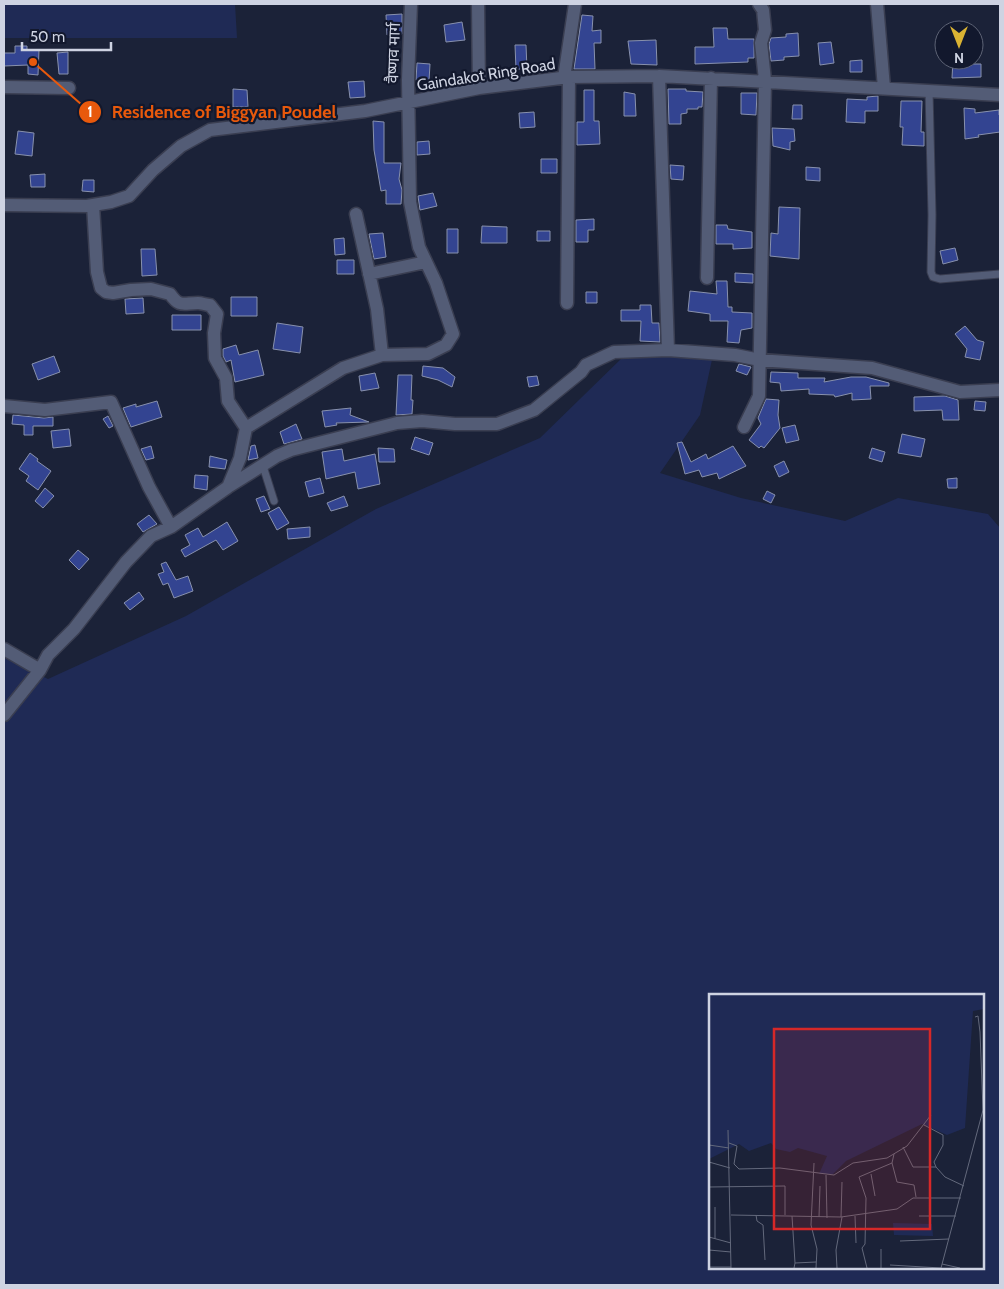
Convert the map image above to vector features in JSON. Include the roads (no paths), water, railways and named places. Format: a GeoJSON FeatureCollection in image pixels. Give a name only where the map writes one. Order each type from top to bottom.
{"type":"FeatureCollection","features":[{"type":"Feature","properties":{"kind":"street","name":"वैष्णव मार्ग"},"geometry":{"type":"LineString","coordinates":[[382,355],[428,354],[446,345],[453,334],[436,283],[419,247],[410,202],[408,103],[411,4]]}},
{"type":"Feature","properties":{"kind":"street"},"geometry":{"type":"LineString","coordinates":[[478,4],[479,88]]}},
{"type":"Feature","properties":{"kind":"street"},"geometry":{"type":"LineString","coordinates":[[567,303],[566,77],[575,4]]}},
{"type":"Feature","properties":{"kind":"street"},"geometry":{"type":"LineString","coordinates":[[744,427],[759,396],[765,80],[761,43],[765,30],[763,10],[759,4]]}},
{"type":"Feature","properties":{"kind":"street"},"geometry":{"type":"LineString","coordinates":[[877,4],[884,88]]}},
{"type":"Feature","properties":{"kind":"street","name":"Gaindakot Ring Road"},"geometry":{"type":"LineString","coordinates":[[4,205],[93,205],[129,196],[153,170],[181,146],[210,130],[365,111],[479,88],[566,77],[659,76],[765,80],[1000,95]]}},
{"type":"Feature","properties":{"kind":"street"},"geometry":{"type":"LineString","coordinates":[[659,76],[668,350]]}},
{"type":"Feature","properties":{"kind":"street"},"geometry":{"type":"LineString","coordinates":[[708,278],[711,78]]}},
{"type":"Feature","properties":{"kind":"street"},"geometry":{"type":"LineString","coordinates":[[4,87],[69,88]]}},
{"type":"Feature","properties":{"kind":"street"},"geometry":{"type":"LineString","coordinates":[[93,205],[97,272],[101,288],[106,292],[113,293],[151,289],[170,294],[176,302],[184,305],[198,303],[210,305],[217,314],[214,332],[214,358],[226,378],[228,401],[246,428],[240,458],[228,487]]}},
{"type":"Feature","properties":{"kind":"street"},"geometry":{"type":"LineString","coordinates":[[246,428],[343,368],[382,355],[377,310],[356,214]]}},
{"type":"Feature","properties":{"kind":"street"},"geometry":{"type":"LineString","coordinates":[[369,274],[426,262]]}},
{"type":"Feature","properties":{"kind":"street"},"geometry":{"type":"LineString","coordinates":[[4,715],[40,670],[48,655],[74,629],[107,586],[151,536],[171,527],[228,487],[277,456],[291,450],[397,424],[422,421],[455,424],[497,424],[534,410],[581,372],[586,365],[614,352],[668,350],[736,355],[760,360],[872,368],[960,392],[1000,390]]}},
{"type":"Feature","properties":{"kind":"street"},"geometry":{"type":"LineString","coordinates":[[4,406],[45,410],[111,402],[149,487],[171,527]]}},
{"type":"Feature","properties":{"kind":"street"},"geometry":{"type":"LineString","coordinates":[[4,648],[40,670]]}},
{"type":"Feature","properties":{"kind":"lane"},"geometry":{"type":"LineString","coordinates":[[929,91],[932,215],[930,272],[933,277],[940,279],[1000,274]]}},
{"type":"Feature","properties":{"kind":"lane"},"geometry":{"type":"LineString","coordinates":[[263,466],[274,501]]}},
{"type":"Feature","properties":{"kind":"place","name":"Residence of Biggyan Poudel"},"geometry":{"type":"Point","coordinates":[33,62]}}]}
